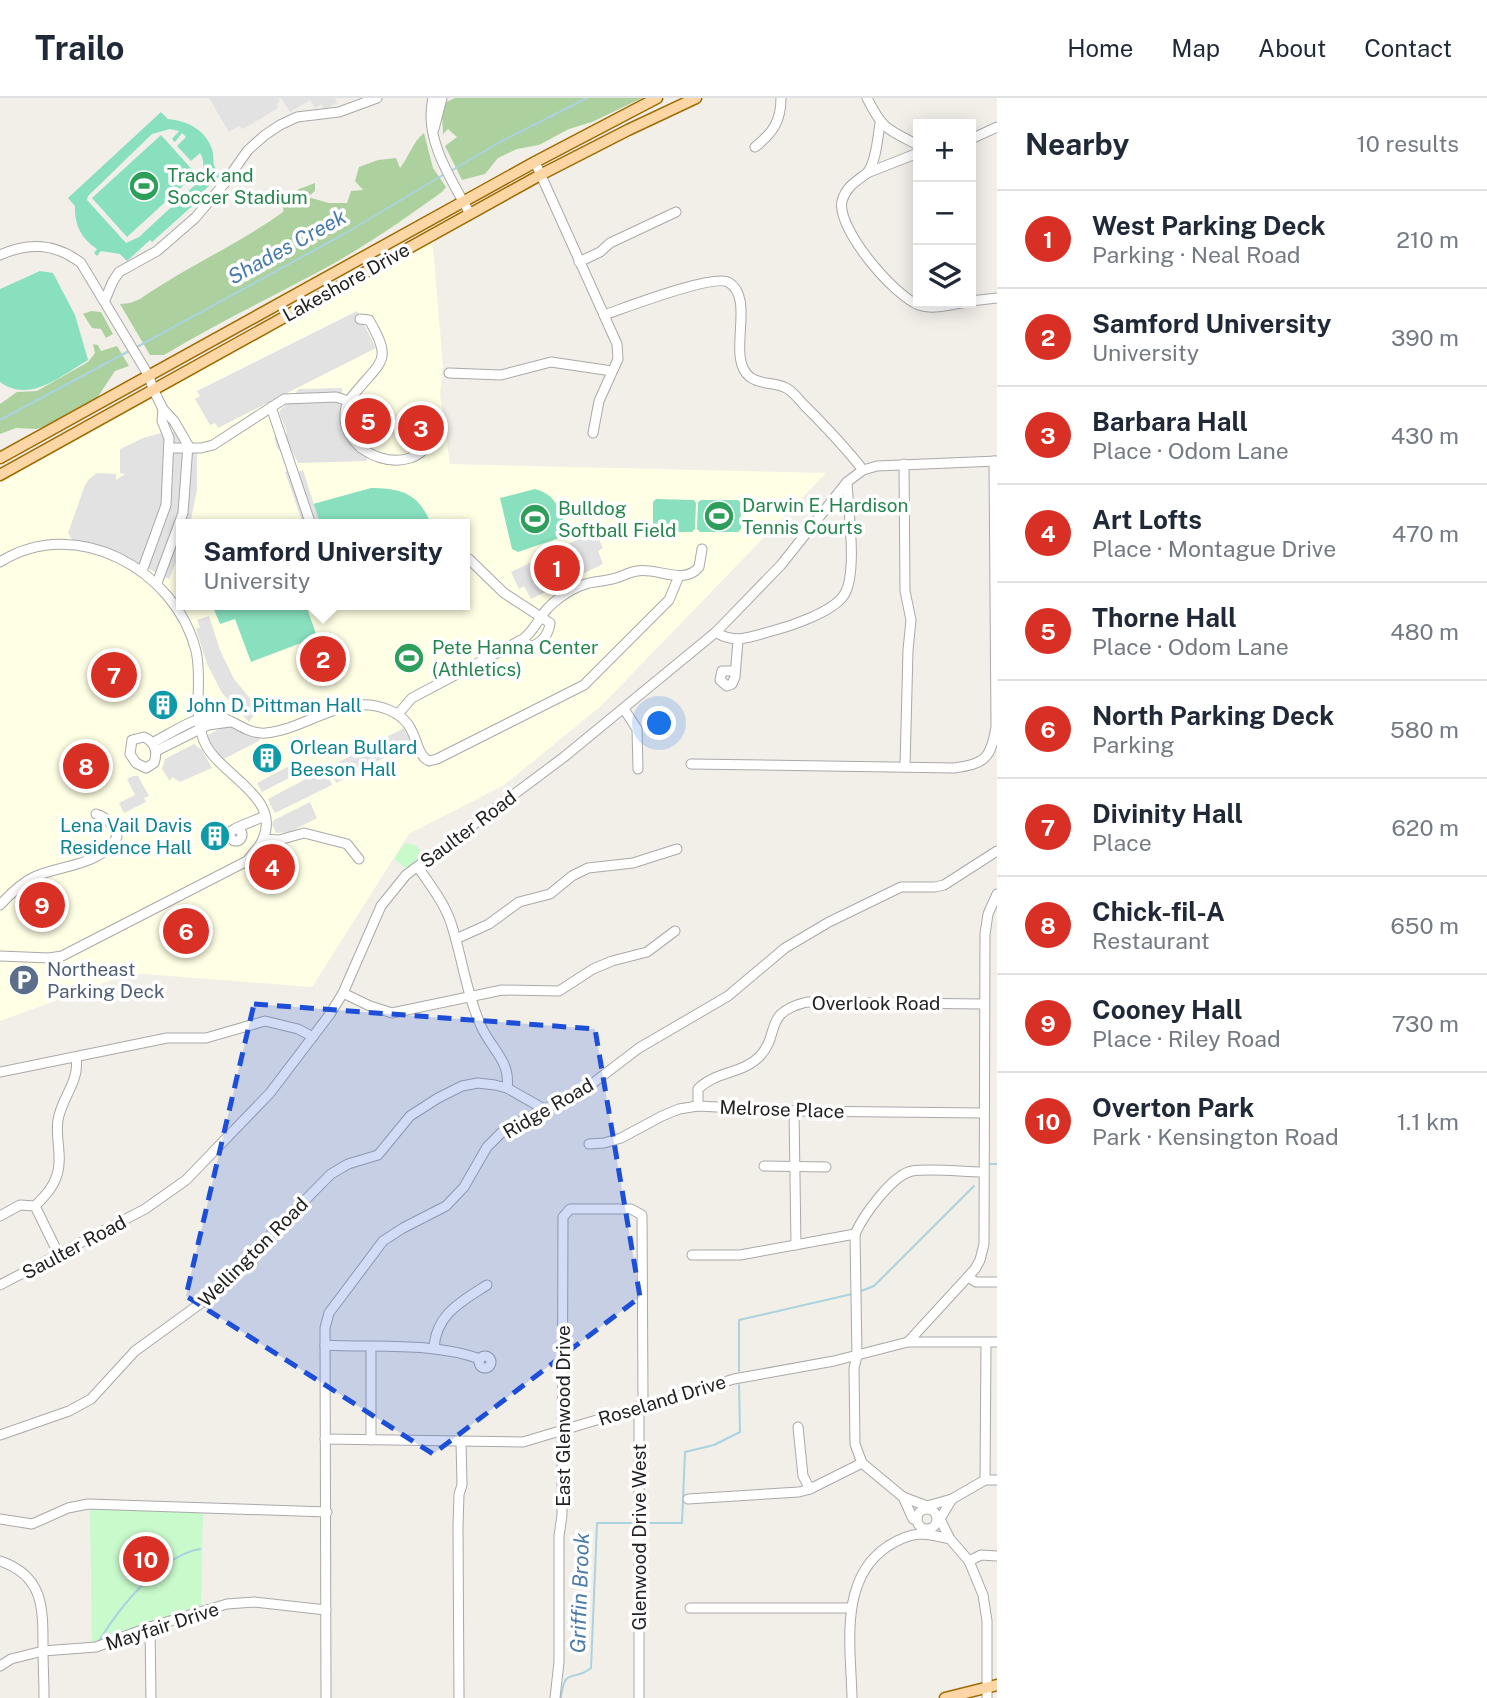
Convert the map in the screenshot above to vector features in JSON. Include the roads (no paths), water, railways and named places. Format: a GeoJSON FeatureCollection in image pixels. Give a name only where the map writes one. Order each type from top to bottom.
{"type":"FeatureCollection","features":[{"type":"Feature","properties":{"kind":"main road","name":"Lakeshore Drive"},"geometry":{"type":"LineString","coordinates":[[0,457],[535,162],[657,98]]}},
{"type":"Feature","properties":{"kind":"main road","name":"Lakeshore Drive"},"geometry":{"type":"LineString","coordinates":[[0,475],[542,174],[696,98]]}},
{"type":"Feature","properties":{"kind":"main road"},"geometry":{"type":"LineString","coordinates":[[944,1698],[990,1690]]}},
{"type":"Feature","properties":{"kind":"street"},"geometry":{"type":"LineString","coordinates":[[106,303],[119,272],[157,251],[195,218],[225,184],[248,150],[265,135],[297,117],[340,112],[377,98]]}},
{"type":"Feature","properties":{"kind":"street"},"geometry":{"type":"LineString","coordinates":[[425,98],[430,108]]}},
{"type":"Feature","properties":{"kind":"street"},"geometry":{"type":"LineString","coordinates":[[433,98],[430,108],[431,123],[443,163],[470,214]]}},
{"type":"Feature","properties":{"kind":"street"},"geometry":{"type":"LineString","coordinates":[[434,130],[442,98]]}},
{"type":"Feature","properties":{"kind":"street"},"geometry":{"type":"LineString","coordinates":[[755,147],[776,127],[781,98]]}},
{"type":"Feature","properties":{"kind":"street"},"geometry":{"type":"LineString","coordinates":[[867,98],[880,123],[913,143]]}},
{"type":"Feature","properties":{"kind":"street"},"geometry":{"type":"LineString","coordinates":[[867,173],[877,149],[880,123]]}},
{"type":"Feature","properties":{"kind":"street"},"geometry":{"type":"LineString","coordinates":[[976,137],[997,127]]}},
{"type":"Feature","properties":{"kind":"street"},"geometry":{"type":"LineString","coordinates":[[913,155],[867,173],[851,184],[842,203],[841,213],[867,256],[898,291],[913,301]]}},
{"type":"Feature","properties":{"kind":"street"},"geometry":{"type":"LineString","coordinates":[[535,162],[619,352],[599,401],[593,433]]}},
{"type":"Feature","properties":{"kind":"street"},"geometry":{"type":"LineString","coordinates":[[579,262],[600,252],[610,243],[676,212]]}},
{"type":"Feature","properties":{"kind":"street"},"geometry":{"type":"LineString","coordinates":[[0,255],[29,246],[53,248],[65,253],[86,270],[149,376],[163,409],[187,441],[181,519]]}},
{"type":"Feature","properties":{"kind":"street"},"geometry":{"type":"LineString","coordinates":[[604,315],[709,281],[728,283],[738,293],[740,300],[743,369],[750,377],[789,389],[844,445],[863,470]]}},
{"type":"Feature","properties":{"kind":"street"},"geometry":{"type":"LineString","coordinates":[[976,300],[997,298]]}},
{"type":"Feature","properties":{"kind":"street"},"geometry":{"type":"LineString","coordinates":[[360,319],[369,320],[383,346],[383,356],[376,369],[348,401],[345,419],[353,437],[361,448],[387,460],[401,461],[424,452],[432,437]]}},
{"type":"Feature","properties":{"kind":"street"},"geometry":{"type":"LineString","coordinates":[[449,373],[513,373],[551,362],[612,371]]}},
{"type":"Feature","properties":{"kind":"street"},"geometry":{"type":"LineString","coordinates":[[169,443],[188,449],[213,445],[284,399],[336,397],[348,401]]}},
{"type":"Feature","properties":{"kind":"street"},"geometry":{"type":"LineString","coordinates":[[271,407],[309,519]]}},
{"type":"Feature","properties":{"kind":"street"},"geometry":{"type":"LineString","coordinates":[[142,571],[166,509],[169,443],[162,421],[163,409]]}},
{"type":"Feature","properties":{"kind":"street"},"geometry":{"type":"LineString","coordinates":[[169,443],[181,435]]}},
{"type":"Feature","properties":{"kind":"street"},"geometry":{"type":"LineString","coordinates":[[691,764],[905,767],[967,766],[983,761],[989,754],[997,728],[995,461]]}},
{"type":"Feature","properties":{"kind":"street","name":"Saulter Road"},"geometry":{"type":"LineString","coordinates":[[0,1285],[145,1209],[186,1180],[249,1116],[313,1037],[343,993],[380,906],[406,875],[564,757],[716,632],[781,565],[847,482],[863,470],[877,466],[995,461]]}},
{"type":"Feature","properties":{"kind":"street"},"geometry":{"type":"LineString","coordinates":[[904,464],[905,591],[912,620],[908,650],[905,767]]}},
{"type":"Feature","properties":{"kind":"street"},"geometry":{"type":"LineString","coordinates":[[716,632],[738,640],[789,627],[834,605],[845,594],[851,575],[847,482]]}},
{"type":"Feature","properties":{"kind":"street"},"geometry":{"type":"LineString","coordinates":[[157,583],[176,532]]}},
{"type":"Feature","properties":{"kind":"street"},"geometry":{"type":"LineString","coordinates":[[0,562],[31,549],[57,545],[74,545],[104,551],[142,571],[157,583],[176,606]]}},
{"type":"Feature","properties":{"kind":"street"},"geometry":{"type":"LineString","coordinates":[[398,714],[412,698],[531,633],[560,598],[586,584],[614,579],[639,570],[678,576],[690,575],[697,570],[701,562],[702,549]]}},
{"type":"Feature","properties":{"kind":"street"},"geometry":{"type":"LineString","coordinates":[[470,560],[504,593],[542,617]]}},
{"type":"Feature","properties":{"kind":"street"},"geometry":{"type":"LineString","coordinates":[[154,747],[216,716],[247,731],[269,732],[358,704],[377,706],[398,714],[412,729],[423,758],[429,761],[437,760],[584,685],[669,600],[678,576]]}},
{"type":"Feature","properties":{"kind":"street"},"geometry":{"type":"LineString","coordinates":[[0,956],[62,956],[247,860],[263,839],[265,816],[258,798],[208,749],[200,724],[196,650],[179,610]]}},
{"type":"Feature","properties":{"kind":"street"},"geometry":{"type":"LineString","coordinates":[[735,671],[722,671],[720,680],[727,686],[732,684],[735,677],[738,640]]}},
{"type":"Feature","properties":{"kind":"street"},"geometry":{"type":"LineString","coordinates":[[624,709],[637,729],[638,769]]}},
{"type":"Feature","properties":{"kind":"street"},"geometry":{"type":"LineString","coordinates":[[0,905],[17,888],[31,879],[95,856],[113,844],[117,837],[115,828],[96,814]]}},
{"type":"Feature","properties":{"kind":"street"},"geometry":{"type":"LineString","coordinates":[[239,832],[265,816]]}},
{"type":"Feature","properties":{"kind":"street"},"geometry":{"type":"LineString","coordinates":[[263,839],[279,840],[304,833],[347,844],[359,859]]}},
{"type":"Feature","properties":{"kind":"street"},"geometry":{"type":"LineString","coordinates":[[456,939],[489,924],[519,902],[550,894],[572,876],[588,868],[632,863],[677,849]]}},
{"type":"Feature","properties":{"kind":"street","name":"Ridge Road"},"geometry":{"type":"LineString","coordinates":[[326,1698],[325,1328],[329,1312],[383,1241],[446,1206],[464,1186],[486,1147],[502,1132],[544,1109],[576,1096],[639,1048],[729,996],[785,948],[829,922],[901,887],[944,885],[997,851]]}},
{"type":"Feature","properties":{"kind":"street"},"geometry":{"type":"LineString","coordinates":[[418,867],[450,919],[481,1026],[504,1061],[509,1076],[507,1088],[544,1109]]}},
{"type":"Feature","properties":{"kind":"street"},"geometry":{"type":"LineString","coordinates":[[908,1342],[968,1277],[980,1260],[984,1244],[985,934],[988,914],[997,894]]}},
{"type":"Feature","properties":{"kind":"street"},"geometry":{"type":"LineString","coordinates":[[343,993],[369,1006],[393,1013],[502,990],[559,992],[593,969],[647,952],[675,931]]}},
{"type":"Feature","properties":{"kind":"street","name":"Overlook Road"},"geometry":{"type":"LineString","coordinates":[[698,1106],[698,1089],[709,1079],[750,1065],[762,1054],[778,1017],[793,1005],[807,1002],[984,1004]]}},
{"type":"Feature","properties":{"kind":"street"},"geometry":{"type":"LineString","coordinates":[[0,1072],[167,1038],[206,1038],[265,1021],[298,1029],[313,1037]]}},
{"type":"Feature","properties":{"kind":"street"},"geometry":{"type":"LineString","coordinates":[[0,1216],[20,1205],[34,1206],[49,1191],[57,1177],[60,1166],[58,1122],[62,1103],[78,1072],[76,1058]]}},
{"type":"Feature","properties":{"kind":"street","name":"Wellington Road"},"geometry":{"type":"LineString","coordinates":[[0,1435],[69,1411],[91,1399],[135,1351],[208,1298],[331,1174],[348,1164],[378,1154],[400,1126],[422,1107],[462,1086],[478,1083],[507,1088]]}},
{"type":"Feature","properties":{"kind":"street"},"geometry":{"type":"LineString","coordinates":[[520,1122],[525,1112],[524,1099]]}},
{"type":"Feature","properties":{"kind":"street","name":"Melrose Place"},"geometry":{"type":"LineString","coordinates":[[589,1144],[621,1138],[671,1112],[698,1106],[794,1111],[984,1113]]}},
{"type":"Feature","properties":{"kind":"street"},"geometry":{"type":"LineString","coordinates":[[794,1111],[796,1245]]}},
{"type":"Feature","properties":{"kind":"street"},"geometry":{"type":"LineString","coordinates":[[764,1166],[826,1167]]}},
{"type":"Feature","properties":{"kind":"street"},"geometry":{"type":"LineString","coordinates":[[983,1172],[913,1171],[901,1175],[863,1216],[855,1234],[855,1444],[862,1463],[903,1497],[934,1511],[950,1539],[969,1561],[983,1595],[990,1690]]}},
{"type":"Feature","properties":{"kind":"street"},"geometry":{"type":"LineString","coordinates":[[34,1206],[59,1255]]}},
{"type":"Feature","properties":{"kind":"street","name":"East Glenwood Drive"},"geometry":{"type":"LineString","coordinates":[[555,1698],[559,1662],[559,1536],[562,1515],[563,1217],[570,1209],[631,1209],[636,1212]]}},
{"type":"Feature","properties":{"kind":"street","name":"Glenwood Drive West"},"geometry":{"type":"LineString","coordinates":[[636,1212],[642,1215],[643,1399],[639,1407],[639,1698]]}},
{"type":"Feature","properties":{"kind":"street"},"geometry":{"type":"LineString","coordinates":[[691,1255],[740,1255],[855,1234]]}},
{"type":"Feature","properties":{"kind":"street"},"geometry":{"type":"LineString","coordinates":[[968,1277],[976,1282],[997,1282]]}},
{"type":"Feature","properties":{"kind":"street"},"geometry":{"type":"LineString","coordinates":[[434,1348],[439,1324],[454,1306],[487,1285]]}},
{"type":"Feature","properties":{"kind":"street"},"geometry":{"type":"LineString","coordinates":[[932,1317],[932,1333],[945,1342]]}},
{"type":"Feature","properties":{"kind":"street","name":"Roseland Drive"},"geometry":{"type":"LineString","coordinates":[[325,1439],[523,1442],[734,1379],[857,1356],[908,1342],[997,1342]]}},
{"type":"Feature","properties":{"kind":"street"},"geometry":{"type":"LineString","coordinates":[[985,1480],[986,1343]]}},
{"type":"Feature","properties":{"kind":"street"},"geometry":{"type":"LineString","coordinates":[[325,1345],[434,1348],[456,1351],[480,1359]]}},
{"type":"Feature","properties":{"kind":"street"},"geometry":{"type":"LineString","coordinates":[[371,1347],[371,1440]]}},
{"type":"Feature","properties":{"kind":"street"},"geometry":{"type":"LineString","coordinates":[[798,1427],[803,1476],[810,1489]]}},
{"type":"Feature","properties":{"kind":"street"},"geometry":{"type":"LineString","coordinates":[[459,1698],[458,1505],[462,1485],[461,1442]]}},
{"type":"Feature","properties":{"kind":"street"},"geometry":{"type":"LineString","coordinates":[[688,1499],[741,1497],[810,1489],[862,1463]]}},
{"type":"Feature","properties":{"kind":"street"},"geometry":{"type":"LineString","coordinates":[[902,1537],[918,1513],[927,1507],[952,1499],[985,1480],[997,1480]]}},
{"type":"Feature","properties":{"kind":"street"},"geometry":{"type":"LineString","coordinates":[[903,1497],[919,1526],[925,1531],[950,1539]]}},
{"type":"Feature","properties":{"kind":"street"},"geometry":{"type":"LineString","coordinates":[[852,1698],[851,1608],[864,1569],[879,1552],[902,1537],[935,1526],[952,1499]]}},
{"type":"Feature","properties":{"kind":"street"},"geometry":{"type":"LineString","coordinates":[[0,1519],[32,1524],[68,1508],[88,1504],[327,1512]]}},
{"type":"Feature","properties":{"kind":"street"},"geometry":{"type":"LineString","coordinates":[[969,1561],[981,1555],[997,1556]]}},
{"type":"Feature","properties":{"kind":"street"},"geometry":{"type":"LineString","coordinates":[[0,1561],[19,1569],[27,1576],[38,1594],[43,1613],[44,1698]]}},
{"type":"Feature","properties":{"kind":"street","name":"Mayfair Drive"},"geometry":{"type":"LineString","coordinates":[[0,1666],[11,1659],[43,1651],[96,1647],[236,1602],[326,1610]]}},
{"type":"Feature","properties":{"kind":"street"},"geometry":{"type":"LineString","coordinates":[[690,1608],[851,1608]]}},
{"type":"Feature","properties":{"kind":"street"},"geometry":{"type":"LineString","coordinates":[[150,1628],[151,1698]]}},
{"type":"Feature","properties":{"kind":"waterway","name":"Shades Creek"},"geometry":{"type":"LineString","coordinates":[[451,171],[500,142],[587,98]]}},
{"type":"Feature","properties":{"kind":"waterway","name":"Shades Creek"},"geometry":{"type":"LineString","coordinates":[[137,347],[344,234],[443,175]]}},
{"type":"Feature","properties":{"kind":"waterway","name":"Shades Creek"},"geometry":{"type":"LineString","coordinates":[[0,420],[129,351]]}},
{"type":"Feature","properties":{"kind":"waterway","name":"Griffin Brook"},"geometry":{"type":"LineString","coordinates":[[990,1164],[997,1164]]}},
{"type":"Feature","properties":{"kind":"waterway","name":"Griffin Brook"},"geometry":{"type":"LineString","coordinates":[[861,1291],[874,1286],[974,1186]]}},
{"type":"Feature","properties":{"kind":"waterway","name":"Griffin Brook"},"geometry":{"type":"LineString","coordinates":[[739,1371],[739,1320],[852,1294]]}},
{"type":"Feature","properties":{"kind":"waterway","name":"Griffin Brook"},"geometry":{"type":"LineString","coordinates":[[642,1523],[682,1523],[685,1452],[714,1445],[740,1432],[739,1385]]}},
{"type":"Feature","properties":{"kind":"waterway","name":"Griffin Brook"},"geometry":{"type":"LineString","coordinates":[[561,1698],[565,1681],[591,1668],[597,1523],[637,1523]]}},
{"type":"Feature","properties":{"kind":"waterway"},"geometry":{"type":"LineString","coordinates":[[99,1641],[129,1599],[156,1572],[185,1554],[200,1549]]}},
{"type":"Feature","properties":{"kind":"place","name":"Track and Soccer Stadium"},"geometry":{"type":"Point","coordinates":[144,186]}},
{"type":"Feature","properties":{"kind":"place","name":"Thorne Hall"},"geometry":{"type":"Point","coordinates":[368,421]}},
{"type":"Feature","properties":{"kind":"place","name":"Barbara Hall"},"geometry":{"type":"Point","coordinates":[421,428]}},
{"type":"Feature","properties":{"kind":"place","name":"Darwin E. Hardison Tennis Courts"},"geometry":{"type":"Point","coordinates":[719,516]}},
{"type":"Feature","properties":{"kind":"place","name":"Bulldog Softball Field"},"geometry":{"type":"Point","coordinates":[535,519]}},
{"type":"Feature","properties":{"kind":"place","name":"West Parking Deck"},"geometry":{"type":"Point","coordinates":[557,568]}},
{"type":"Feature","properties":{"kind":"place","name":"Pete Hanna Center (Athletics)"},"geometry":{"type":"Point","coordinates":[409,658]}},
{"type":"Feature","properties":{"kind":"place","name":"Samford University"},"geometry":{"type":"Point","coordinates":[323,659]}},
{"type":"Feature","properties":{"kind":"place","name":"Divinity Hall"},"geometry":{"type":"Point","coordinates":[114,675]}},
{"type":"Feature","properties":{"kind":"place","name":"John D. Pittman Hall"},"geometry":{"type":"Point","coordinates":[163,705]}},
{"type":"Feature","properties":{"kind":"place","name":"Orlean Bullard Beeson Hall"},"geometry":{"type":"Point","coordinates":[267,758]}},
{"type":"Feature","properties":{"kind":"place","name":"Chick-fil-A"},"geometry":{"type":"Point","coordinates":[86,766]}},
{"type":"Feature","properties":{"kind":"place","name":"Lena Vail Davis Residence Hall"},"geometry":{"type":"Point","coordinates":[215,836]}},
{"type":"Feature","properties":{"kind":"place","name":"Art Lofts"},"geometry":{"type":"Point","coordinates":[272,867]}},
{"type":"Feature","properties":{"kind":"place","name":"Cooney Hall"},"geometry":{"type":"Point","coordinates":[42,905]}},
{"type":"Feature","properties":{"kind":"place","name":"North Parking Deck"},"geometry":{"type":"Point","coordinates":[186,931]}},
{"type":"Feature","properties":{"kind":"place","name":"Northeast Parking Deck"},"geometry":{"type":"Point","coordinates":[24,980]}},
{"type":"Feature","properties":{"kind":"place","name":"Overton Park"},"geometry":{"type":"Point","coordinates":[146,1559]}}]}
